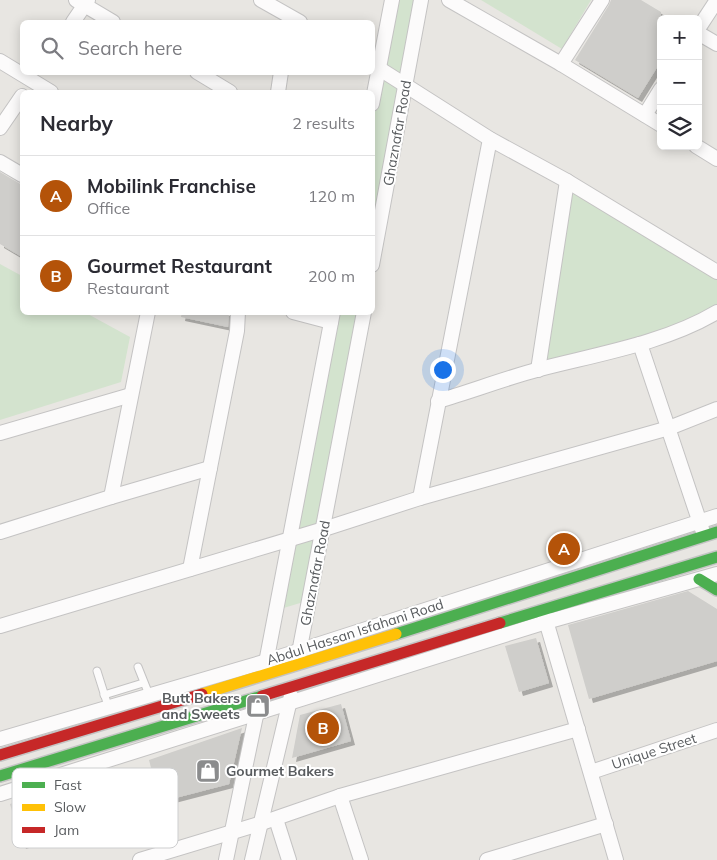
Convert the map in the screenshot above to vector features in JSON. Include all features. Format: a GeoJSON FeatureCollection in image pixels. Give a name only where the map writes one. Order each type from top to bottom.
{"type":"FeatureCollection","features":[{"type":"Feature","properties":{"kind":"main road","name":"Abdul Hassan Isfahani Road"},"geometry":{"type":"LineString","coordinates":[[149,696],[264,676],[711,534]]}},
{"type":"Feature","properties":{"kind":"main road"},"geometry":{"type":"LineString","coordinates":[[26,768],[293,686],[544,616],[717,558]]}},
{"type":"Feature","properties":{"kind":"main road"},"geometry":{"type":"LineString","coordinates":[[699,580],[717,590]]}},
{"type":"Feature","properties":{"kind":"main road"},"geometry":{"type":"LineString","coordinates":[[0,755],[108,708]]}},
{"type":"Feature","properties":{"kind":"main road"},"geometry":{"type":"LineString","coordinates":[[0,776],[12,772]]}},
{"type":"Feature","properties":{"kind":"street"},"geometry":{"type":"LineString","coordinates":[[261,0],[292,20]]}},
{"type":"Feature","properties":{"kind":"street","name":"Ghaznafar Road"},"geometry":{"type":"LineString","coordinates":[[373,90],[376,66],[392,0]]}},
{"type":"Feature","properties":{"kind":"street","name":"Ghaznafar Road"},"geometry":{"type":"LineString","coordinates":[[375,249],[421,0]]}},
{"type":"Feature","properties":{"kind":"street"},"geometry":{"type":"LineString","coordinates":[[449,0],[657,122]]}},
{"type":"Feature","properties":{"kind":"street"},"geometry":{"type":"LineString","coordinates":[[561,64],[602,0]]}},
{"type":"Feature","properties":{"kind":"street"},"geometry":{"type":"LineString","coordinates":[[702,24],[717,0]]}},
{"type":"Feature","properties":{"kind":"street"},"geometry":{"type":"LineString","coordinates":[[74,20],[83,2],[110,20]]}},
{"type":"Feature","properties":{"kind":"street"},"geometry":{"type":"LineString","coordinates":[[702,34],[717,44]]}},
{"type":"Feature","properties":{"kind":"street"},"geometry":{"type":"LineString","coordinates":[[0,61],[20,74]]}},
{"type":"Feature","properties":{"kind":"street"},"geometry":{"type":"LineString","coordinates":[[376,66],[490,139],[567,181],[717,272]]}},
{"type":"Feature","properties":{"kind":"street"},"geometry":{"type":"LineString","coordinates":[[21,75],[47,90]]}},
{"type":"Feature","properties":{"kind":"street"},"geometry":{"type":"LineString","coordinates":[[202,75],[227,90]]}},
{"type":"Feature","properties":{"kind":"street"},"geometry":{"type":"LineString","coordinates":[[278,90],[281,75]]}},
{"type":"Feature","properties":{"kind":"street"},"geometry":{"type":"LineString","coordinates":[[645,115],[657,96]]}},
{"type":"Feature","properties":{"kind":"street"},"geometry":{"type":"LineString","coordinates":[[0,128],[20,99]]}},
{"type":"Feature","properties":{"kind":"street"},"geometry":{"type":"LineString","coordinates":[[420,498],[490,139]]}},
{"type":"Feature","properties":{"kind":"street"},"geometry":{"type":"LineString","coordinates":[[702,150],[717,159]]}},
{"type":"Feature","properties":{"kind":"street"},"geometry":{"type":"LineString","coordinates":[[0,162],[20,174]]}},
{"type":"Feature","properties":{"kind":"street"},"geometry":{"type":"LineString","coordinates":[[538,370],[567,181]]}},
{"type":"Feature","properties":{"kind":"street"},"geometry":{"type":"LineString","coordinates":[[438,401],[538,370],[640,344],[702,321],[717,312]]}},
{"type":"Feature","properties":{"kind":"street"},"geometry":{"type":"LineString","coordinates":[[111,496],[147,315]]}},
{"type":"Feature","properties":{"kind":"street"},"geometry":{"type":"LineString","coordinates":[[190,569],[237,331],[238,315]]}},
{"type":"Feature","properties":{"kind":"street"},"geometry":{"type":"LineString","coordinates":[[226,860],[267,662],[332,317],[316,315]]}},
{"type":"Feature","properties":{"kind":"street","name":"Ghaznafar Road"},"geometry":{"type":"LineString","coordinates":[[252,860],[259,824],[290,702],[363,315]]}},
{"type":"Feature","properties":{"kind":"street"},"geometry":{"type":"LineString","coordinates":[[640,344],[700,521],[711,534]]}},
{"type":"Feature","properties":{"kind":"street"},"geometry":{"type":"LineString","coordinates":[[0,433],[130,395]]}},
{"type":"Feature","properties":{"kind":"street"},"geometry":{"type":"LineString","coordinates":[[0,626],[324,529],[420,498],[669,428],[717,409]]}},
{"type":"Feature","properties":{"kind":"street"},"geometry":{"type":"LineString","coordinates":[[0,532],[111,496],[210,468]]}},
{"type":"Feature","properties":{"kind":"street"},"geometry":{"type":"LineString","coordinates":[[0,739],[267,662],[717,516]]}},
{"type":"Feature","properties":{"kind":"street"},"geometry":{"type":"LineString","coordinates":[[83,768],[256,714],[544,616],[699,580],[717,574]]}},
{"type":"Feature","properties":{"kind":"street"},"geometry":{"type":"LineString","coordinates":[[544,616],[592,772],[616,860]]}},
{"type":"Feature","properties":{"kind":"street"},"geometry":{"type":"LineString","coordinates":[[140,860],[276,819],[340,796],[578,729]]}},
{"type":"Feature","properties":{"kind":"street","name":"Unique Street"},"geometry":{"type":"LineString","coordinates":[[592,772],[717,730]]}},
{"type":"Feature","properties":{"kind":"street"},"geometry":{"type":"LineString","coordinates":[[0,794],[12,790]]}},
{"type":"Feature","properties":{"kind":"street"},"geometry":{"type":"LineString","coordinates":[[340,796],[361,860]]}},
{"type":"Feature","properties":{"kind":"street"},"geometry":{"type":"LineString","coordinates":[[276,819],[289,860]]}},
{"type":"Feature","properties":{"kind":"street"},"geometry":{"type":"LineString","coordinates":[[487,860],[606,824]]}},
{"type":"Feature","properties":{"kind":"lane"},"geometry":{"type":"LineString","coordinates":[[138,667],[149,696]]}},
{"type":"Feature","properties":{"kind":"lane"},"geometry":{"type":"LineString","coordinates":[[97,671],[108,708]]}},
{"type":"Feature","properties":{"kind":"green space"},"geometry":{"type":"Polygon","coordinates":[[[392,0],[419,0],[375,245],[375,94],[392,0]]]}},
{"type":"Feature","properties":{"kind":"green space"},"geometry":{"type":"Polygon","coordinates":[[[481,0],[591,0],[562,49],[481,0]]]}},
{"type":"Feature","properties":{"kind":"green space"},"geometry":{"type":"Polygon","coordinates":[[[567,181],[717,272],[717,312],[538,370],[567,181]]]}},
{"type":"Feature","properties":{"kind":"green space"},"geometry":{"type":"Polygon","coordinates":[[[0,264],[20,275],[20,315],[90,315],[130,337],[121,382],[0,420],[0,264]]]}},
{"type":"Feature","properties":{"kind":"green space"},"geometry":{"type":"Polygon","coordinates":[[[333,315],[362,315],[310,600],[277,610],[333,315]]]}},
{"type":"Feature","properties":{"kind":"building"},"geometry":{"type":"Polygon","coordinates":[[[611,0],[641,0],[661,12],[661,15],[657,15],[657,67],[638,98],[575,60],[611,0]]]}},
{"type":"Feature","properties":{"kind":"building"},"geometry":{"type":"Polygon","coordinates":[[[0,172],[20,184],[20,256],[0,244],[0,172]]]}},
{"type":"Feature","properties":{"kind":"building"},"geometry":{"type":"Polygon","coordinates":[[[181,315],[229,315],[228,327],[181,317],[181,315]]]}},
{"type":"Feature","properties":{"kind":"building"},"geometry":{"type":"Polygon","coordinates":[[[688,591],[717,609],[717,661],[589,699],[568,625],[688,591]]]}},
{"type":"Feature","properties":{"kind":"building"},"geometry":{"type":"Polygon","coordinates":[[[536,638],[549,683],[519,692],[505,646],[536,638]]]}},
{"type":"Feature","properties":{"kind":"building"},"geometry":{"type":"Polygon","coordinates":[[[341,704],[351,741],[292,758],[300,715],[341,704]]]}},
{"type":"Feature","properties":{"kind":"building","name":"Gourmet Bakers"},"geometry":{"type":"Polygon","coordinates":[[[242,728],[229,784],[178,797],[178,768],[151,768],[149,760],[242,728]]]}},
{"type":"Feature","properties":{"kind":"traffic: fast"},"geometry":{"type":"LineString","coordinates":[[396,634],[717,532]]}},
{"type":"Feature","properties":{"kind":"traffic: fast"},"geometry":{"type":"LineString","coordinates":[[500,623],[717,557]]}},
{"type":"Feature","properties":{"kind":"traffic: fast"},"geometry":{"type":"LineString","coordinates":[[699,579],[717,590]]}},
{"type":"Feature","properties":{"kind":"traffic: fast"},"geometry":{"type":"LineString","coordinates":[[26,768],[262,696]]}},
{"type":"Feature","properties":{"kind":"traffic: fast"},"geometry":{"type":"LineString","coordinates":[[0,776],[12,772]]}},
{"type":"Feature","properties":{"kind":"traffic: slow"},"geometry":{"type":"LineString","coordinates":[[202,694],[396,634]]}},
{"type":"Feature","properties":{"kind":"traffic: jam"},"geometry":{"type":"LineString","coordinates":[[262,696],[500,623]]}},
{"type":"Feature","properties":{"kind":"traffic: jam"},"geometry":{"type":"LineString","coordinates":[[0,755],[202,694]]}},
{"type":"Feature","properties":{"kind":"place","name":"Mobilink Franchise"},"geometry":{"type":"Point","coordinates":[564,549]}},
{"type":"Feature","properties":{"kind":"place","name":"Butt Bakers and Sweets"},"geometry":{"type":"Point","coordinates":[258,706]}},
{"type":"Feature","properties":{"kind":"place","name":"Gourmet Restaurant"},"geometry":{"type":"Point","coordinates":[323,728]}},
{"type":"Feature","properties":{"kind":"place","name":"Gourmet Bakers"},"geometry":{"type":"Point","coordinates":[208,771]}}]}
